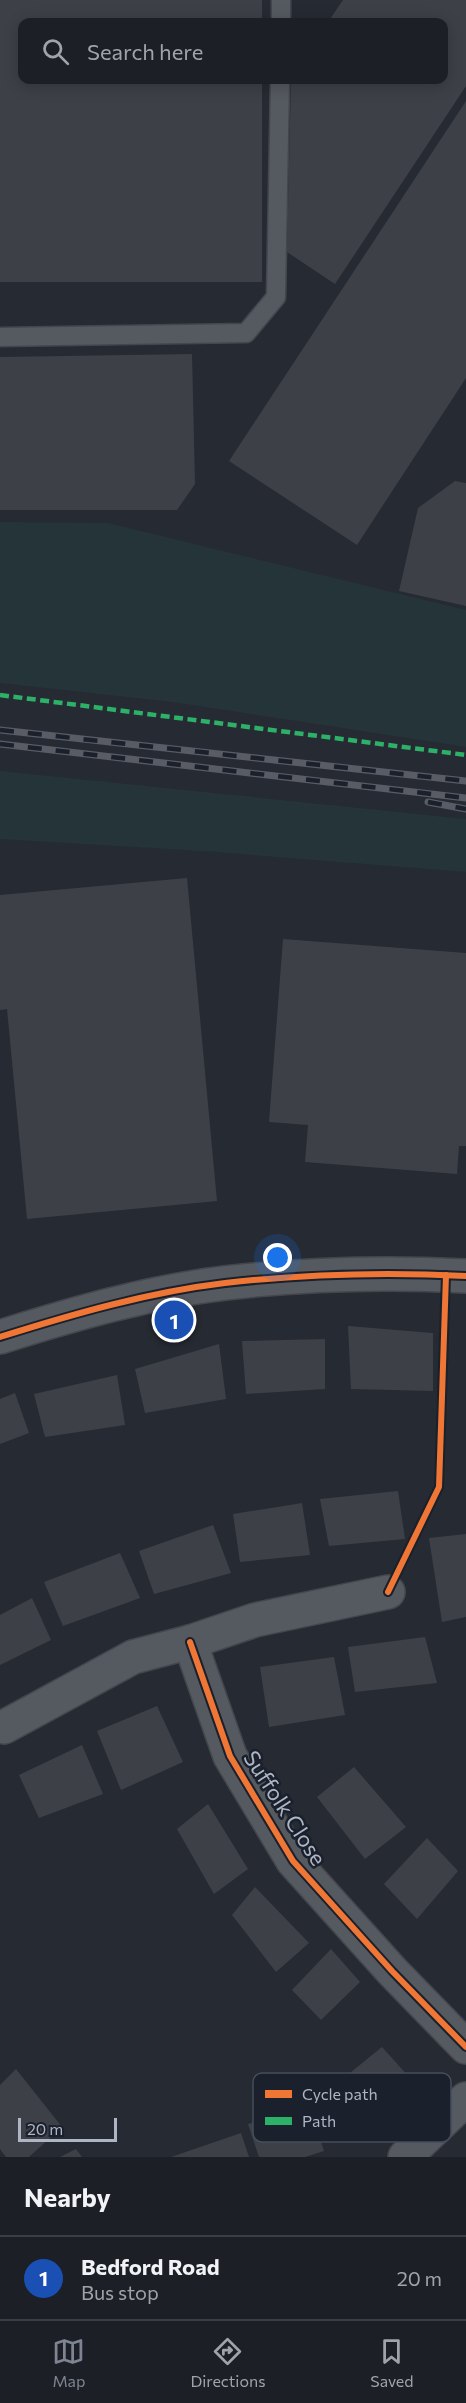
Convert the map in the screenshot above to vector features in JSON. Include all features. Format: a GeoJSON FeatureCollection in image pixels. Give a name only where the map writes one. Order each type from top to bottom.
{"type":"FeatureCollection","features":[{"type":"Feature","properties":{"kind":"street"},"geometry":{"type":"LineString","coordinates":[[0,1337],[53,1320],[137,1299],[225,1283],[402,1273],[466,1276]]}},
{"type":"Feature","properties":{"kind":"street"},"geometry":{"type":"LineString","coordinates":[[4,1727],[133,1657],[190,1642],[255,1620],[388,1592]]}},
{"type":"Feature","properties":{"kind":"street","name":"Suffolk Close"},"geometry":{"type":"LineString","coordinates":[[190,1642],[230,1756],[293,1861],[392,1971],[466,2047]]}},
{"type":"Feature","properties":{"kind":"street"},"geometry":{"type":"LineString","coordinates":[[451,2113],[466,2099]]}},
{"type":"Feature","properties":{"kind":"street"},"geometry":{"type":"LineString","coordinates":[[405,2157],[421,2142]]}},
{"type":"Feature","properties":{"kind":"lane"},"geometry":{"type":"LineString","coordinates":[[281,0],[281,18]]}},
{"type":"Feature","properties":{"kind":"lane"},"geometry":{"type":"LineString","coordinates":[[0,336],[246,333],[276,297],[280,84]]}},
{"type":"Feature","properties":{"kind":"shaded area"},"geometry":{"type":"Polygon","coordinates":[[[0,522],[108,523],[466,610],[466,747],[172,702],[0,683],[0,522]]]}},
{"type":"Feature","properties":{"kind":"shaded area"},"geometry":{"type":"Polygon","coordinates":[[[0,771],[466,819],[466,872],[202,851],[0,839],[0,771]]]}},
{"type":"Feature","properties":{"kind":"building"},"geometry":{"type":"Polygon","coordinates":[[[0,0],[262,0],[262,18],[18,18],[18,84],[262,84],[262,282],[0,282],[0,0]]]}},
{"type":"Feature","properties":{"kind":"building"},"geometry":{"type":"Polygon","coordinates":[[[343,0],[466,0],[466,86],[335,284],[287,252],[291,84],[448,84],[448,18],[331,18],[343,0]]]}},
{"type":"Feature","properties":{"kind":"building"},"geometry":{"type":"Polygon","coordinates":[[[466,101],[466,378],[357,545],[229,461],[466,101]]]}},
{"type":"Feature","properties":{"kind":"building"},"geometry":{"type":"Polygon","coordinates":[[[192,354],[195,484],[177,510],[0,510],[0,357],[192,354]]]}},
{"type":"Feature","properties":{"kind":"building"},"geometry":{"type":"Polygon","coordinates":[[[455,481],[466,483],[466,606],[399,591],[418,508],[455,481]]]}},
{"type":"Feature","properties":{"kind":"building"},"geometry":{"type":"Polygon","coordinates":[[[187,878],[217,1201],[27,1219],[7,1009],[0,1010],[0,895],[187,878]]]}},
{"type":"Feature","properties":{"kind":"building"},"geometry":{"type":"Polygon","coordinates":[[[283,939],[466,953],[466,1146],[459,1146],[457,1174],[305,1162],[308,1125],[269,1122],[283,939]]]}},
{"type":"Feature","properties":{"kind":"building"},"geometry":{"type":"Polygon","coordinates":[[[348,1326],[433,1333],[433,1391],[351,1389],[348,1326]]]}},
{"type":"Feature","properties":{"kind":"building"},"geometry":{"type":"Polygon","coordinates":[[[325,1339],[325,1389],[246,1394],[242,1341],[325,1339]]]}},
{"type":"Feature","properties":{"kind":"building"},"geometry":{"type":"Polygon","coordinates":[[[219,1344],[226,1399],[145,1413],[135,1369],[219,1344]]]}},
{"type":"Feature","properties":{"kind":"building"},"geometry":{"type":"Polygon","coordinates":[[[117,1375],[125,1425],[45,1437],[34,1394],[117,1375]]]}},
{"type":"Feature","properties":{"kind":"building"},"geometry":{"type":"Polygon","coordinates":[[[15,1393],[29,1433],[0,1444],[0,1399],[15,1393]]]}},
{"type":"Feature","properties":{"kind":"building"},"geometry":{"type":"Polygon","coordinates":[[[398,1491],[405,1539],[329,1546],[320,1499],[398,1491]]]}},
{"type":"Feature","properties":{"kind":"building"},"geometry":{"type":"Polygon","coordinates":[[[302,1503],[310,1555],[240,1562],[233,1514],[302,1503]]]}},
{"type":"Feature","properties":{"kind":"building"},"geometry":{"type":"Polygon","coordinates":[[[213,1525],[231,1573],[154,1594],[139,1551],[213,1525]]]}},
{"type":"Feature","properties":{"kind":"building"},"geometry":{"type":"Polygon","coordinates":[[[466,1534],[466,1617],[442,1622],[429,1538],[466,1534]]]}},
{"type":"Feature","properties":{"kind":"building"},"geometry":{"type":"Polygon","coordinates":[[[120,1553],[140,1598],[63,1626],[44,1582],[120,1553]]]}},
{"type":"Feature","properties":{"kind":"building"},"geometry":{"type":"Polygon","coordinates":[[[32,1598],[51,1640],[0,1665],[0,1615],[32,1598]]]}},
{"type":"Feature","properties":{"kind":"building"},"geometry":{"type":"Polygon","coordinates":[[[425,1637],[437,1683],[355,1692],[348,1647],[425,1637]]]}},
{"type":"Feature","properties":{"kind":"building"},"geometry":{"type":"Polygon","coordinates":[[[334,1657],[345,1715],[269,1727],[260,1667],[334,1657]]]}},
{"type":"Feature","properties":{"kind":"building"},"geometry":{"type":"Polygon","coordinates":[[[157,1706],[183,1762],[121,1790],[97,1731],[157,1706]]]}},
{"type":"Feature","properties":{"kind":"building"},"geometry":{"type":"Polygon","coordinates":[[[82,1745],[103,1794],[39,1818],[19,1775],[82,1745]]]}},
{"type":"Feature","properties":{"kind":"building"},"geometry":{"type":"Polygon","coordinates":[[[354,1767],[406,1827],[365,1859],[317,1797],[354,1767]]]}},
{"type":"Feature","properties":{"kind":"building"},"geometry":{"type":"Polygon","coordinates":[[[208,1804],[248,1869],[214,1894],[177,1829],[208,1804]]]}},
{"type":"Feature","properties":{"kind":"building"},"geometry":{"type":"Polygon","coordinates":[[[427,1838],[458,1871],[417,1919],[384,1884],[427,1838]]]}},
{"type":"Feature","properties":{"kind":"building"},"geometry":{"type":"Polygon","coordinates":[[[255,1887],[309,1943],[276,1972],[232,1915],[255,1887]]]}},
{"type":"Feature","properties":{"kind":"building"},"geometry":{"type":"Polygon","coordinates":[[[331,1949],[360,1982],[321,2020],[292,1990],[331,1949]]]}},
{"type":"Feature","properties":{"kind":"building"},"geometry":{"type":"Polygon","coordinates":[[[382,2047],[405,2073],[350,2073],[382,2047]]]}},
{"type":"Feature","properties":{"kind":"building"},"geometry":{"type":"Polygon","coordinates":[[[16,2069],[62,2127],[29,2157],[6,2157],[0,2149],[0,2085],[16,2069]]]}},
{"type":"Feature","properties":{"kind":"building"},"geometry":{"type":"Polygon","coordinates":[[[253,2123],[253,2139],[248,2124],[253,2123]]]}},
{"type":"Feature","properties":{"kind":"building"},"geometry":{"type":"Polygon","coordinates":[[[241,2133],[249,2157],[171,2157],[241,2133]]]}},
{"type":"Feature","properties":{"kind":"building"},"geometry":{"type":"Polygon","coordinates":[[[254,2142],[321,2142],[324,2151],[305,2157],[259,2157],[254,2142]]]}},
{"type":"Feature","properties":{"kind":"building"},"geometry":{"type":"Polygon","coordinates":[[[76,2149],[82,2157],[60,2157],[76,2149]]]}},
{"type":"Feature","properties":{"kind":"railway"},"geometry":{"type":"LineString","coordinates":[[0,730],[466,781]]}},
{"type":"Feature","properties":{"kind":"railway"},"geometry":{"type":"LineString","coordinates":[[0,744],[466,798]]}},
{"type":"Feature","properties":{"kind":"railway"},"geometry":{"type":"LineString","coordinates":[[428,802],[466,809]]}},
{"type":"Feature","properties":{"kind":"marked path"},"geometry":{"type":"LineString","coordinates":[[0,695],[466,755]]}},
{"type":"Feature","properties":{"kind":"cycle path"},"geometry":{"type":"LineString","coordinates":[[0,1337],[111,1305],[168,1292],[225,1283],[346,1275],[466,1276]]}},
{"type":"Feature","properties":{"kind":"cycle path"},"geometry":{"type":"LineString","coordinates":[[388,1592],[439,1487],[446,1275]]}},
{"type":"Feature","properties":{"kind":"cycle path"},"geometry":{"type":"LineString","coordinates":[[190,1642],[230,1756],[293,1861],[392,1971],[466,2047]]}},
{"type":"Feature","properties":{"kind":"place","name":"Bedford Road"},"geometry":{"type":"Point","coordinates":[174,1320]}}]}
